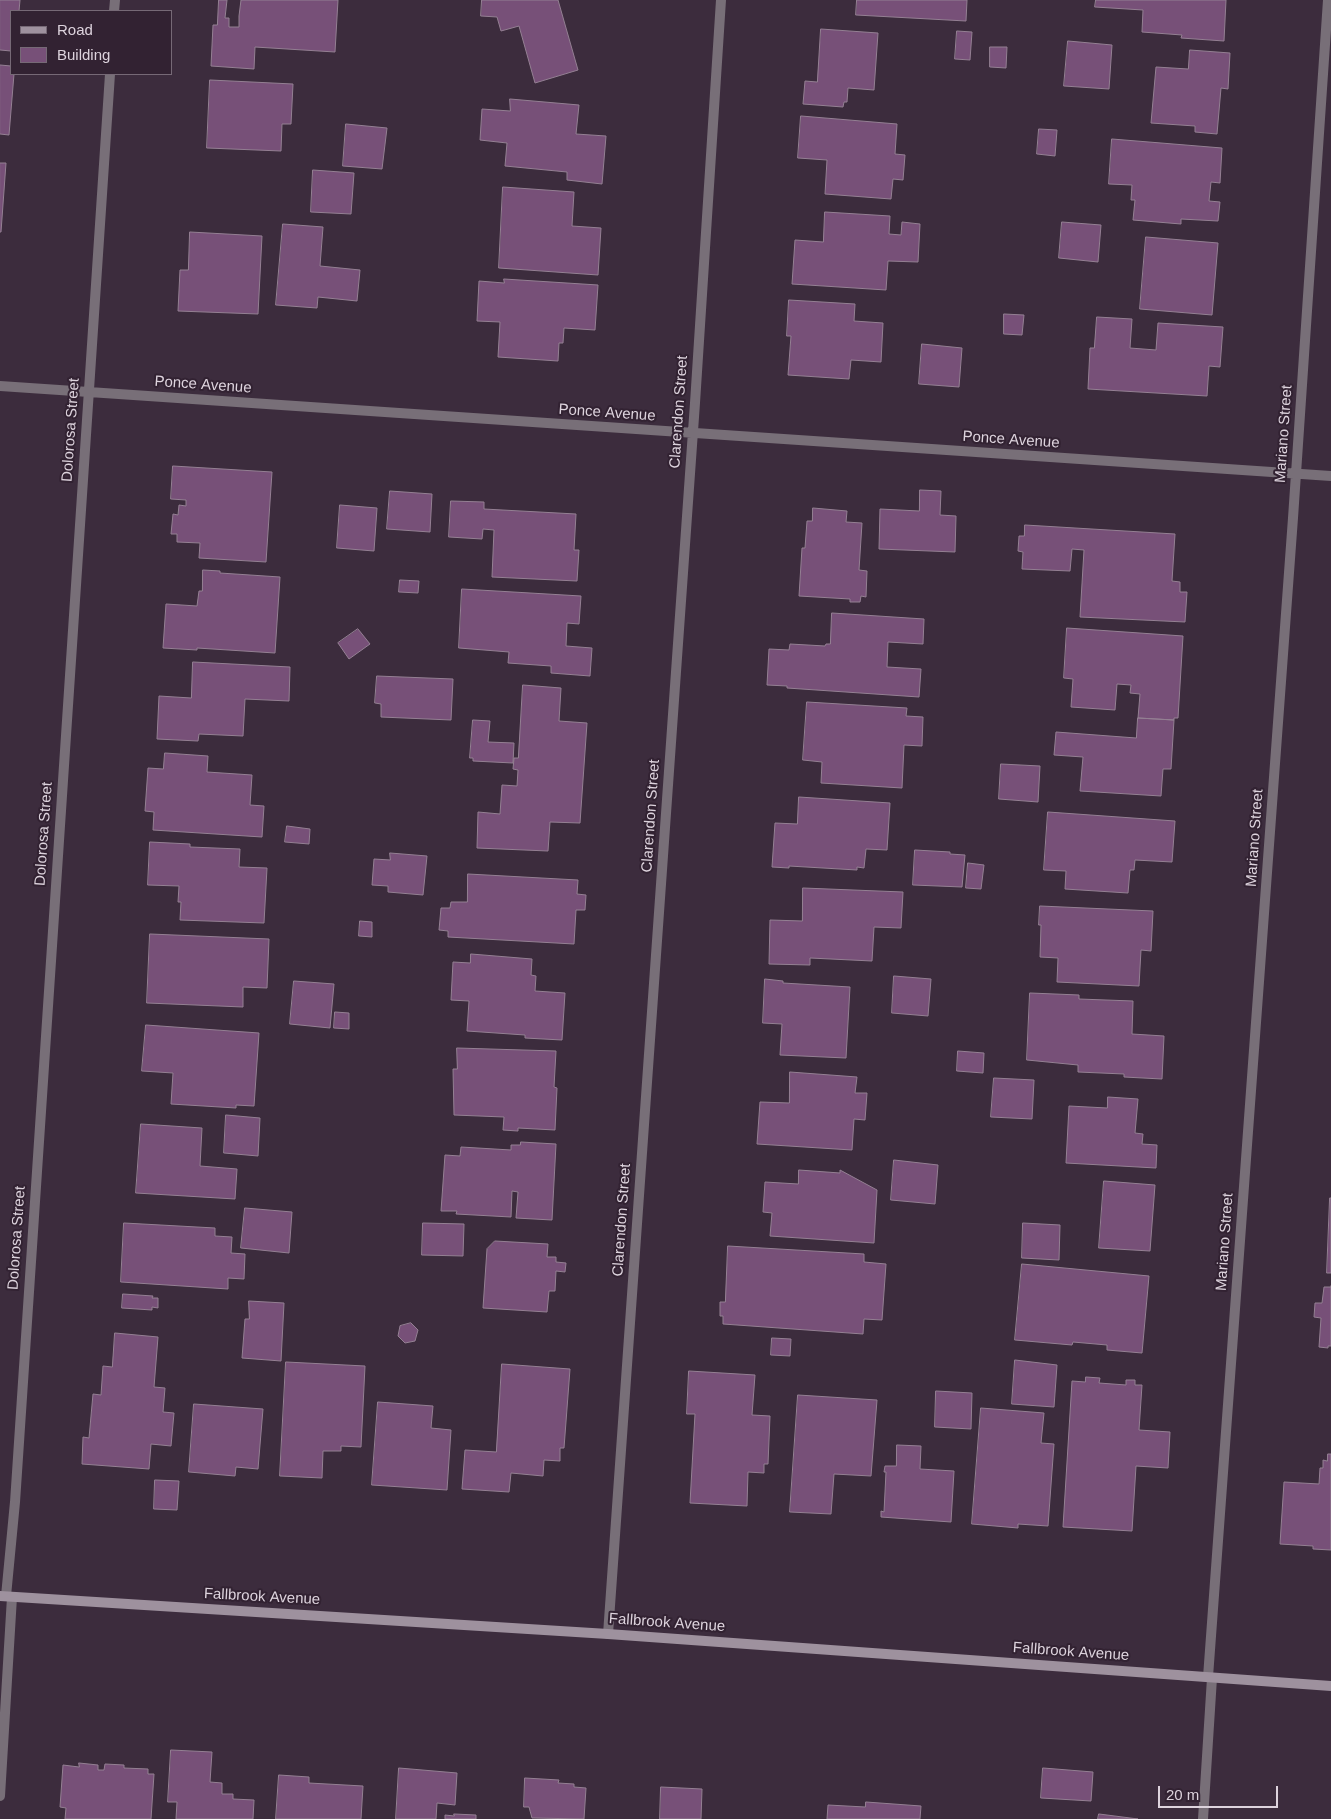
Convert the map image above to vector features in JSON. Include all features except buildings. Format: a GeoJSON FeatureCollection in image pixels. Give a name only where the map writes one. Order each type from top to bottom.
{"type":"FeatureCollection","features":[{"type":"Feature","properties":{"kind":"main road","name":"Fallbrook Avenue"},"geometry":{"type":"LineString","coordinates":[[6,1596],[608,1634],[1331,1686]]}},
{"type":"Feature","properties":{"kind":"street","name":"Clarendon Street"},"geometry":{"type":"LineString","coordinates":[[608,1634],[693,433],[721,0]]}},
{"type":"Feature","properties":{"kind":"street","name":"Mariano Street"},"geometry":{"type":"LineString","coordinates":[[1203,1819],[1210,1678],[1328,0]]}},
{"type":"Feature","properties":{"kind":"street","name":"Dolorosa Street"},"geometry":{"type":"LineString","coordinates":[[0,1796],[6,1596],[16,1492],[110,75]]}},
{"type":"Feature","properties":{"kind":"street","name":"Ponce Avenue"},"geometry":{"type":"LineString","coordinates":[[0,386],[1331,476]]}}]}
